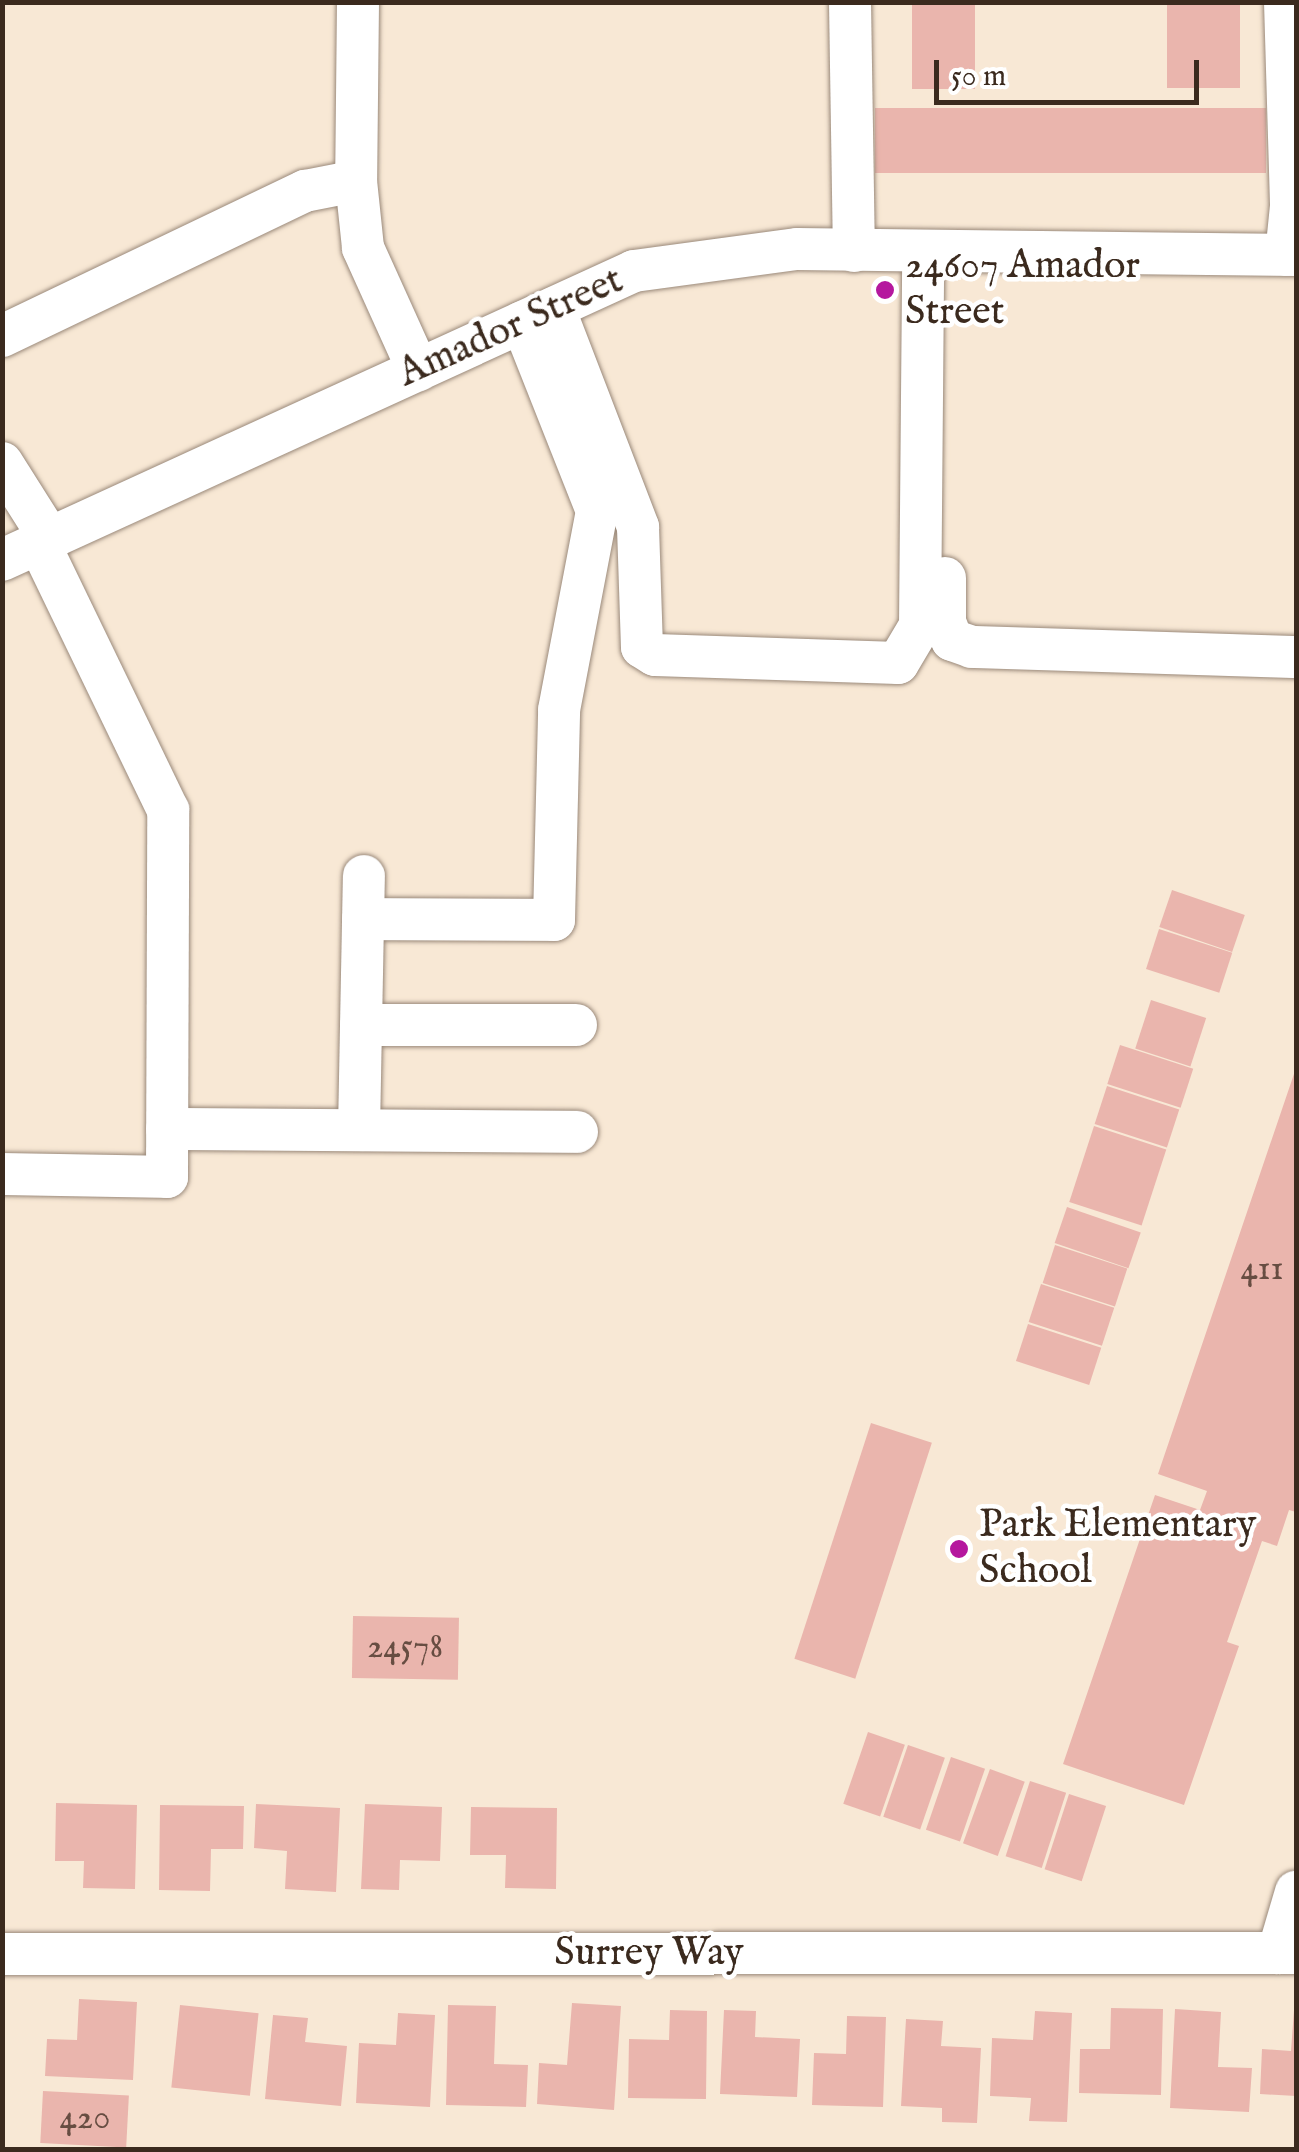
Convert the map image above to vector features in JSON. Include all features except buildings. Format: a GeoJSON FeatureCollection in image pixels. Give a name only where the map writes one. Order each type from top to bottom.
{"type":"FeatureCollection","features":[{"type":"Feature","properties":{"kind":"street"},"geometry":{"type":"LineString","coordinates":[[358,2],[356,181],[363,248],[418,370]]}},
{"type":"Feature","properties":{"kind":"street"},"geometry":{"type":"LineString","coordinates":[[850,2],[854,251]]}},
{"type":"Feature","properties":{"kind":"street"},"geometry":{"type":"LineString","coordinates":[[1289,26],[1291,256]]}},
{"type":"Feature","properties":{"kind":"street"},"geometry":{"type":"LineString","coordinates":[[2,336],[304,191],[356,181]]}},
{"type":"Feature","properties":{"kind":"street","name":"Amador Street"},"geometry":{"type":"LineString","coordinates":[[31,548],[634,271],[797,249],[1291,256]]}},
{"type":"Feature","properties":{"kind":"street"},"geometry":{"type":"LineString","coordinates":[[538,315],[638,528],[642,647],[655,655],[898,663],[920,626],[935,251]]}},
{"type":"Feature","properties":{"kind":"street"},"geometry":{"type":"LineString","coordinates":[[935,251],[944,622],[952,640],[972,647],[1296,657]]}},
{"type":"Feature","properties":{"kind":"street"},"geometry":{"type":"LineString","coordinates":[[362,919],[554,920],[559,710],[597,511],[538,315]]}},
{"type":"Feature","properties":{"kind":"street"},"geometry":{"type":"LineString","coordinates":[[2,462],[31,548],[168,810],[167,1177],[2,1174]]}},
{"type":"Feature","properties":{"kind":"street"},"geometry":{"type":"LineString","coordinates":[[359,1130],[364,876]]}},
{"type":"Feature","properties":{"kind":"street"},"geometry":{"type":"LineString","coordinates":[[361,1025],[576,1025]]}},
{"type":"Feature","properties":{"kind":"street"},"geometry":{"type":"LineString","coordinates":[[168,1129],[577,1132]]}},
{"type":"Feature","properties":{"kind":"street"},"geometry":{"type":"LineString","coordinates":[[1287,1953],[1296,1892]]}},
{"type":"Feature","properties":{"kind":"street","name":"Surrey Way"},"geometry":{"type":"LineString","coordinates":[[2,1954],[1287,1953]]}},
{"type":"Feature","properties":{"kind":"place","name":"24607 Amador Street"},"geometry":{"type":"Point","coordinates":[885,290]}},
{"type":"Feature","properties":{"kind":"place","name":"Park Elementary School"},"geometry":{"type":"Point","coordinates":[959,1549]}}]}
